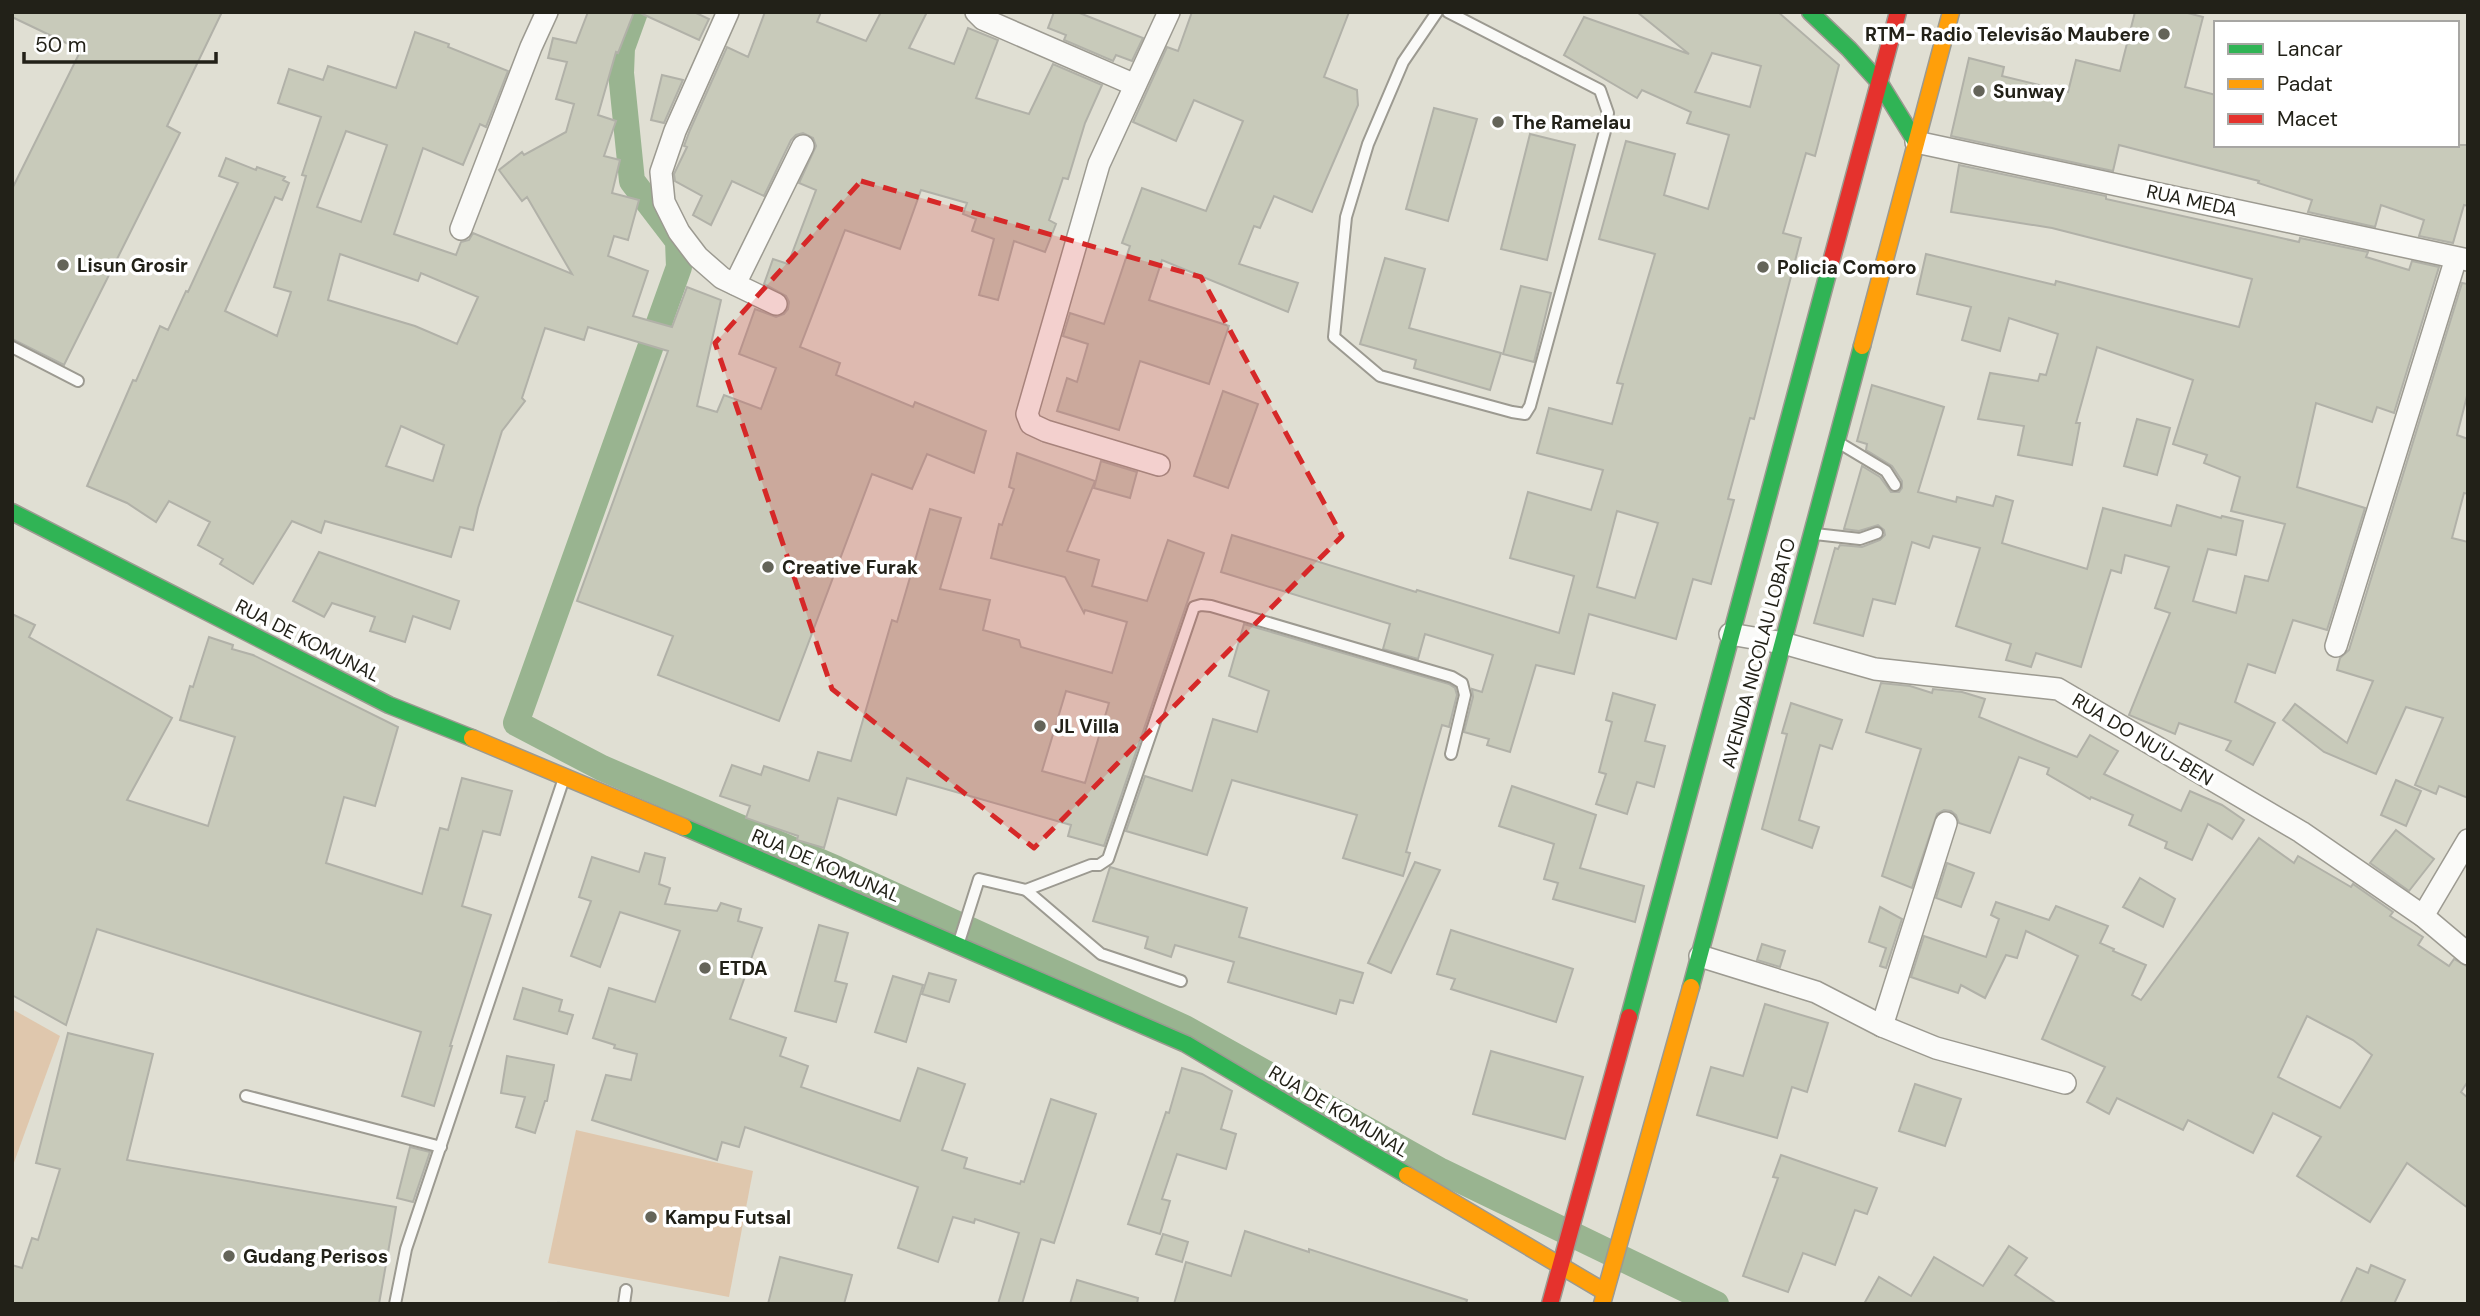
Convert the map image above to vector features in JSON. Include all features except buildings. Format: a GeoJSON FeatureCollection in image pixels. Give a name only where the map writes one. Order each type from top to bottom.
{"type":"FeatureCollection","features":[{"type":"Feature","properties":{"kind":"main road"},"geometry":{"type":"LineString","coordinates":[[1810,12],[1879,82],[1916,142]]}},
{"type":"Feature","properties":{"kind":"main road","name":"AVENIDA NICOLAU LOBATO"},"geometry":{"type":"LineString","coordinates":[[1550,1304],[1578,1209],[1898,12]]}},
{"type":"Feature","properties":{"kind":"main road","name":"AVENIDA NICOLAU LOBATO"},"geometry":{"type":"LineString","coordinates":[[1603,1298],[1700,956],[1951,12]]}},
{"type":"Feature","properties":{"kind":"main road","name":"RUA DE KOMUNAL"},"geometry":{"type":"LineString","coordinates":[[12,512],[389,705],[565,775],[1186,1044],[1562,1260],[1603,1298]]}},
{"type":"Feature","properties":{"kind":"street"},"geometry":{"type":"LineString","coordinates":[[461,229],[547,12]]}},
{"type":"Feature","properties":{"kind":"street"},"geometry":{"type":"LineString","coordinates":[[728,12],[675,131],[661,172],[664,202],[679,232],[698,257],[722,278],[776,304]]}},
{"type":"Feature","properties":{"kind":"street"},"geometry":{"type":"LineString","coordinates":[[976,12],[983,19],[1135,85]]}},
{"type":"Feature","properties":{"kind":"street"},"geometry":{"type":"LineString","coordinates":[[1159,465],[1046,431],[1031,424],[1027,414],[1099,164],[1169,12]]}},
{"type":"Feature","properties":{"kind":"street","name":"RUA MEDA"},"geometry":{"type":"LineString","coordinates":[[1916,142],[2462,259]]}},
{"type":"Feature","properties":{"kind":"street"},"geometry":{"type":"LineString","coordinates":[[735,284],[803,146]]}},
{"type":"Feature","properties":{"kind":"street"},"geometry":{"type":"LineString","coordinates":[[2336,646],[2462,259]]}},
{"type":"Feature","properties":{"kind":"street","name":"RUA DO NU'U-BEN"},"geometry":{"type":"LineString","coordinates":[[1730,634],[1783,643],[1875,670],[2058,689],[2301,832],[2423,916],[2468,954]]}},
{"type":"Feature","properties":{"kind":"street"},"geometry":{"type":"LineString","coordinates":[[1882,1026],[1945,823]]}},
{"type":"Feature","properties":{"kind":"street"},"geometry":{"type":"LineString","coordinates":[[2423,916],[2468,840]]}},
{"type":"Feature","properties":{"kind":"street"},"geometry":{"type":"LineString","coordinates":[[1700,956],[1805,988],[1882,1026],[1936,1048],[2065,1083]]}},
{"type":"Feature","properties":{"kind":"lane"},"geometry":{"type":"LineString","coordinates":[[1437,12],[1403,62],[1368,144],[1346,217],[1334,337],[1380,376],[1525,414],[1531,405],[1608,113],[1600,90],[1448,12]]}},
{"type":"Feature","properties":{"kind":"lane"},"geometry":{"type":"LineString","coordinates":[[12,347],[78,381]]}},
{"type":"Feature","properties":{"kind":"lane"},"geometry":{"type":"LineString","coordinates":[[1836,441],[1886,471],[1895,485]]}},
{"type":"Feature","properties":{"kind":"lane"},"geometry":{"type":"LineString","coordinates":[[1812,534],[1860,538],[1877,533]]}},
{"type":"Feature","properties":{"kind":"lane"},"geometry":{"type":"LineString","coordinates":[[1026,890],[1091,865],[1099,865],[1108,859],[1194,607],[1211,606],[1452,677],[1462,683],[1465,695],[1451,754]]}},
{"type":"Feature","properties":{"kind":"lane"},"geometry":{"type":"LineString","coordinates":[[395,1304],[406,1249],[565,775]]}},
{"type":"Feature","properties":{"kind":"lane"},"geometry":{"type":"LineString","coordinates":[[958,945],[979,879],[1026,890],[1101,954],[1181,981]]}},
{"type":"Feature","properties":{"kind":"lane"},"geometry":{"type":"LineString","coordinates":[[246,1096],[441,1147]]}},
{"type":"Feature","properties":{"kind":"lane"},"geometry":{"type":"LineString","coordinates":[[624,1304],[626,1290]]}},
{"type":"Feature","properties":{"kind":"highlighted area"},"geometry":{"type":"Polygon","coordinates":[[[861,181],[1201,277],[1342,536],[1034,848],[832,689],[715,343],[861,181]]]}},
{"type":"Feature","properties":{"kind":"shaded area"},"geometry":{"type":"Polygon","coordinates":[[[12,1009],[60,1036],[12,1168],[12,1009]]]}},
{"type":"Feature","properties":{"kind":"shaded area","name":"Kampu Futsal"},"geometry":{"type":"Polygon","coordinates":[[[576,1130],[753,1171],[729,1297],[548,1263],[576,1130]]]}},
{"type":"Feature","properties":{"kind":"waterway"},"geometry":{"type":"LineString","coordinates":[[635,12],[622,48],[621,73],[632,181],[678,241],[679,267],[516,723],[602,768],[837,869],[1185,1028],[1441,1171],[1716,1304]]}},
{"type":"Feature","properties":{"kind":"traffic: fast"},"geometry":{"type":"LineString","coordinates":[[1810,12],[1879,82],[1916,142]]}},
{"type":"Feature","properties":{"kind":"traffic: fast"},"geometry":{"type":"LineString","coordinates":[[1629,1017],[1831,262]]}},
{"type":"Feature","properties":{"kind":"traffic: fast"},"geometry":{"type":"LineString","coordinates":[[1691,987],[1862,346]]}},
{"type":"Feature","properties":{"kind":"traffic: fast"},"geometry":{"type":"LineString","coordinates":[[12,512],[389,705],[472,738]]}},
{"type":"Feature","properties":{"kind":"traffic: fast"},"geometry":{"type":"LineString","coordinates":[[684,827],[1186,1044],[1407,1175]]}},
{"type":"Feature","properties":{"kind":"traffic: slow"},"geometry":{"type":"LineString","coordinates":[[1862,346],[1951,12]]}},
{"type":"Feature","properties":{"kind":"traffic: slow"},"geometry":{"type":"LineString","coordinates":[[472,738],[684,827]]}},
{"type":"Feature","properties":{"kind":"traffic: slow"},"geometry":{"type":"LineString","coordinates":[[1602,1304],[1691,987]]}},
{"type":"Feature","properties":{"kind":"traffic: slow"},"geometry":{"type":"LineString","coordinates":[[1407,1175],[1605,1292]]}},
{"type":"Feature","properties":{"kind":"traffic: jam"},"geometry":{"type":"LineString","coordinates":[[1831,262],[1898,12]]}},
{"type":"Feature","properties":{"kind":"traffic: jam"},"geometry":{"type":"LineString","coordinates":[[1550,1304],[1629,1017]]}},
{"type":"Feature","properties":{"kind":"place","name":"RTM- Radio Televisão Maubere"},"geometry":{"type":"Point","coordinates":[2164,34]}},
{"type":"Feature","properties":{"kind":"place","name":"Sunway"},"geometry":{"type":"Point","coordinates":[1979,91]}},
{"type":"Feature","properties":{"kind":"place","name":"The Ramelau"},"geometry":{"type":"Point","coordinates":[1498,122]}},
{"type":"Feature","properties":{"kind":"place","name":"Lisun Grosir"},"geometry":{"type":"Point","coordinates":[63,265]}},
{"type":"Feature","properties":{"kind":"place","name":"Policia Comoro"},"geometry":{"type":"Point","coordinates":[1763,267]}},
{"type":"Feature","properties":{"kind":"place","name":"Creative Furak"},"geometry":{"type":"Point","coordinates":[768,567]}},
{"type":"Feature","properties":{"kind":"place","name":"JL Villa"},"geometry":{"type":"Point","coordinates":[1040,726]}},
{"type":"Feature","properties":{"kind":"place","name":"ETDA"},"geometry":{"type":"Point","coordinates":[705,968]}},
{"type":"Feature","properties":{"kind":"place","name":"Kampu Futsal"},"geometry":{"type":"Point","coordinates":[651,1217]}},
{"type":"Feature","properties":{"kind":"place","name":"Gudang Perisos"},"geometry":{"type":"Point","coordinates":[229,1256]}}]}
